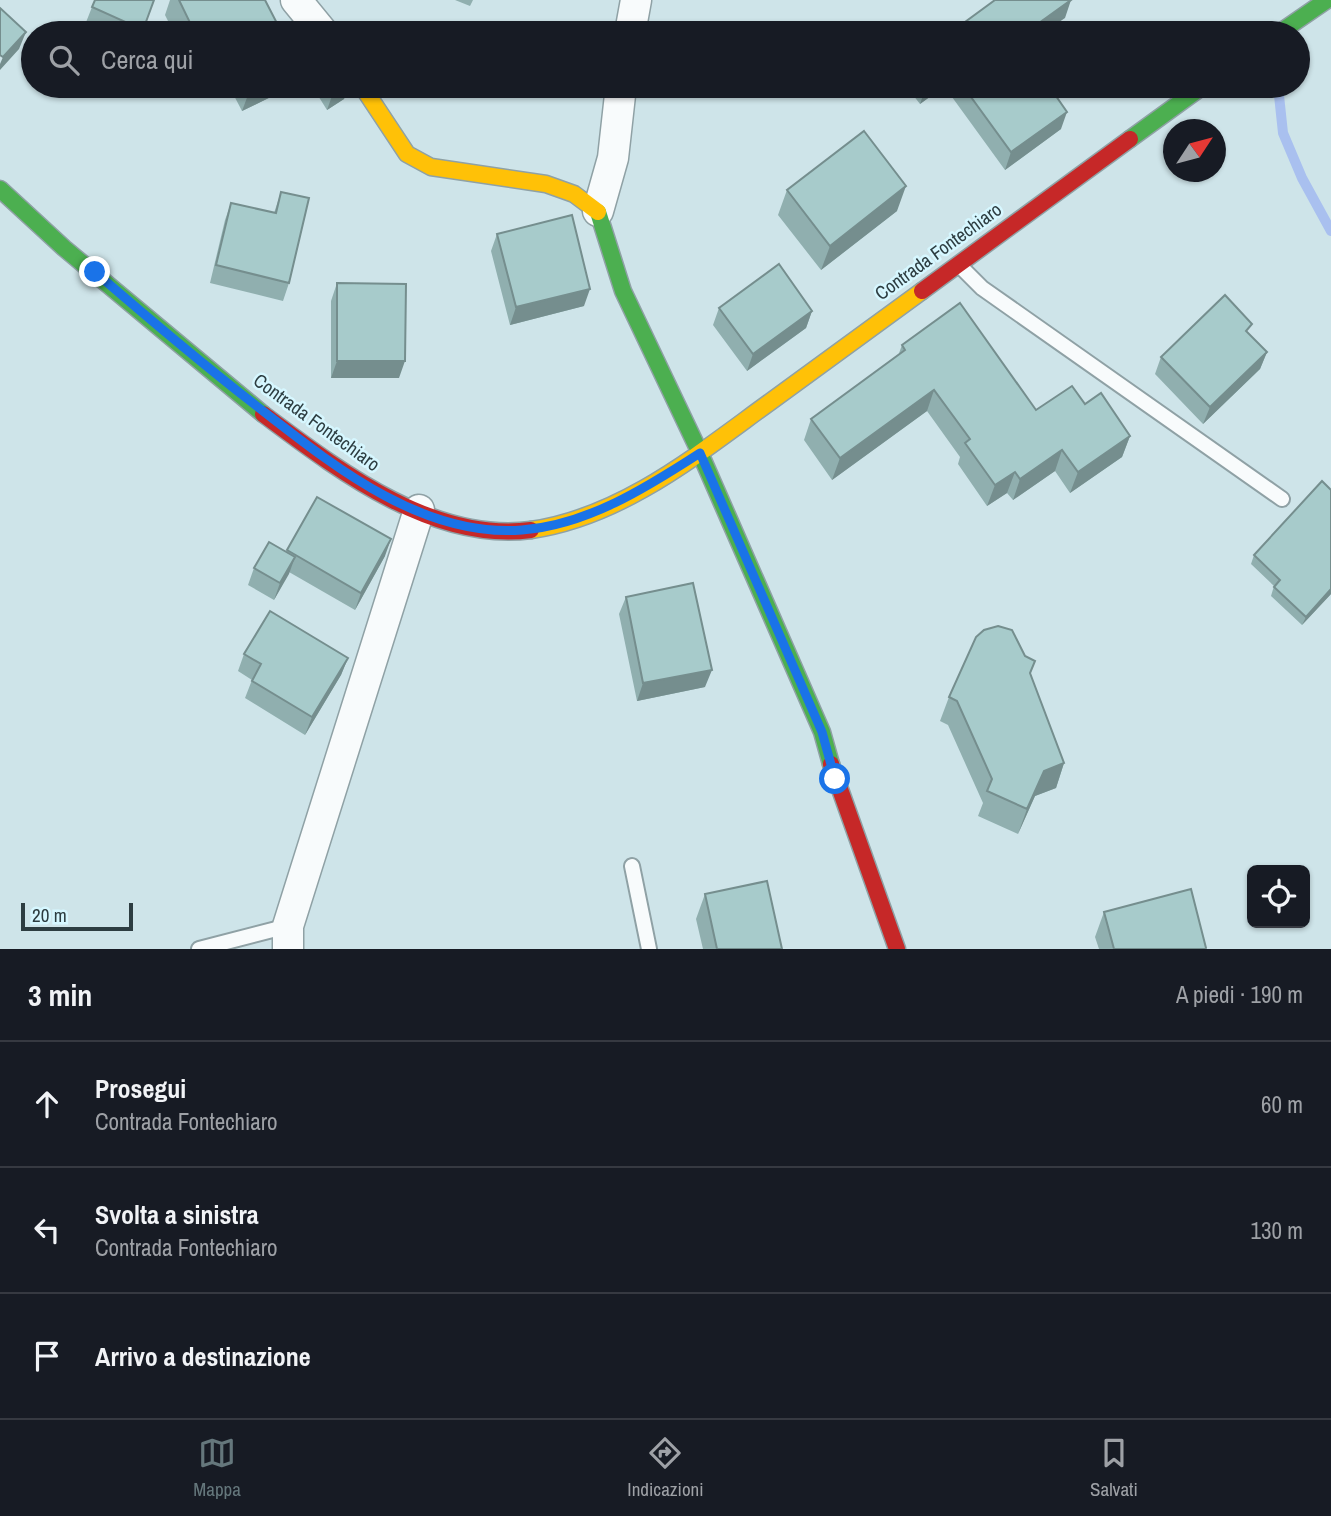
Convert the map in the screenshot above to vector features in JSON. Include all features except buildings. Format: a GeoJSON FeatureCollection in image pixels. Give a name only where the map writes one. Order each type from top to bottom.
{"type":"FeatureCollection","features":[{"type":"Feature","properties":{"kind":"main road"},"geometry":{"type":"LineString","coordinates":[[1296,21],[1327,0]]}},
{"type":"Feature","properties":{"kind":"main road"},"geometry":{"type":"LineString","coordinates":[[370,98],[407,154],[430,167],[546,184],[573,194],[598,211],[623,292],[700,453],[822,732],[835,779],[897,949]]}},
{"type":"Feature","properties":{"kind":"main road","name":"Contrada Fontechiaro"},"geometry":{"type":"LineString","coordinates":[[0,189],[192,356],[313,449],[386,497],[455,523],[491,531],[523,530],[564,522],[640,492],[700,453],[1186,98]]}},
{"type":"Feature","properties":{"kind":"street"},"geometry":{"type":"LineString","coordinates":[[296,0],[313,21]]}},
{"type":"Feature","properties":{"kind":"street"},"geometry":{"type":"LineString","coordinates":[[632,21],[636,0]]}},
{"type":"Feature","properties":{"kind":"street"},"geometry":{"type":"LineString","coordinates":[[598,211],[613,158],[620,98]]}},
{"type":"Feature","properties":{"kind":"street"},"geometry":{"type":"LineString","coordinates":[[288,937],[419,510]]}},
{"type":"Feature","properties":{"kind":"lane"},"geometry":{"type":"LineString","coordinates":[[957,263],[982,288],[1283,499]]}},
{"type":"Feature","properties":{"kind":"lane"},"geometry":{"type":"LineString","coordinates":[[632,866],[649,949]]}},
{"type":"Feature","properties":{"kind":"lane"},"geometry":{"type":"LineString","coordinates":[[200,949],[288,937]]}},
{"type":"Feature","properties":{"kind":"waterway"},"geometry":{"type":"LineString","coordinates":[[1279,98],[1283,133],[1302,178],[1331,231]]}},
{"type":"Feature","properties":{"kind":"traffic: fast"},"geometry":{"type":"LineString","coordinates":[[1296,21],[1327,0]]}},
{"type":"Feature","properties":{"kind":"traffic: fast"},"geometry":{"type":"LineString","coordinates":[[1130,139],[1186,98]]}},
{"type":"Feature","properties":{"kind":"traffic: fast"},"geometry":{"type":"LineString","coordinates":[[0,189],[64,248],[263,414]]}},
{"type":"Feature","properties":{"kind":"traffic: fast"},"geometry":{"type":"LineString","coordinates":[[598,212],[623,291],[700,453],[822,732],[831,764]]}},
{"type":"Feature","properties":{"kind":"traffic: slow"},"geometry":{"type":"LineString","coordinates":[[370,98],[407,154],[431,167],[546,184],[574,194],[598,212]]}},
{"type":"Feature","properties":{"kind":"traffic: slow"},"geometry":{"type":"LineString","coordinates":[[531,530],[597,512],[658,481],[922,291]]}},
{"type":"Feature","properties":{"kind":"traffic: jam"},"geometry":{"type":"LineString","coordinates":[[922,291],[1130,139]]}},
{"type":"Feature","properties":{"kind":"traffic: jam"},"geometry":{"type":"LineString","coordinates":[[263,414],[354,478],[422,514],[458,525],[494,531],[531,530]]}},
{"type":"Feature","properties":{"kind":"traffic: jam"},"geometry":{"type":"LineString","coordinates":[[831,764],[897,949]]}},
{"type":"Feature","properties":{"kind":"route"},"geometry":{"type":"LineString","coordinates":[[95,272],[192,356],[313,449],[386,497],[455,523],[491,531],[523,530],[564,522],[640,492],[700,453],[822,732],[835,779]]}}]}
